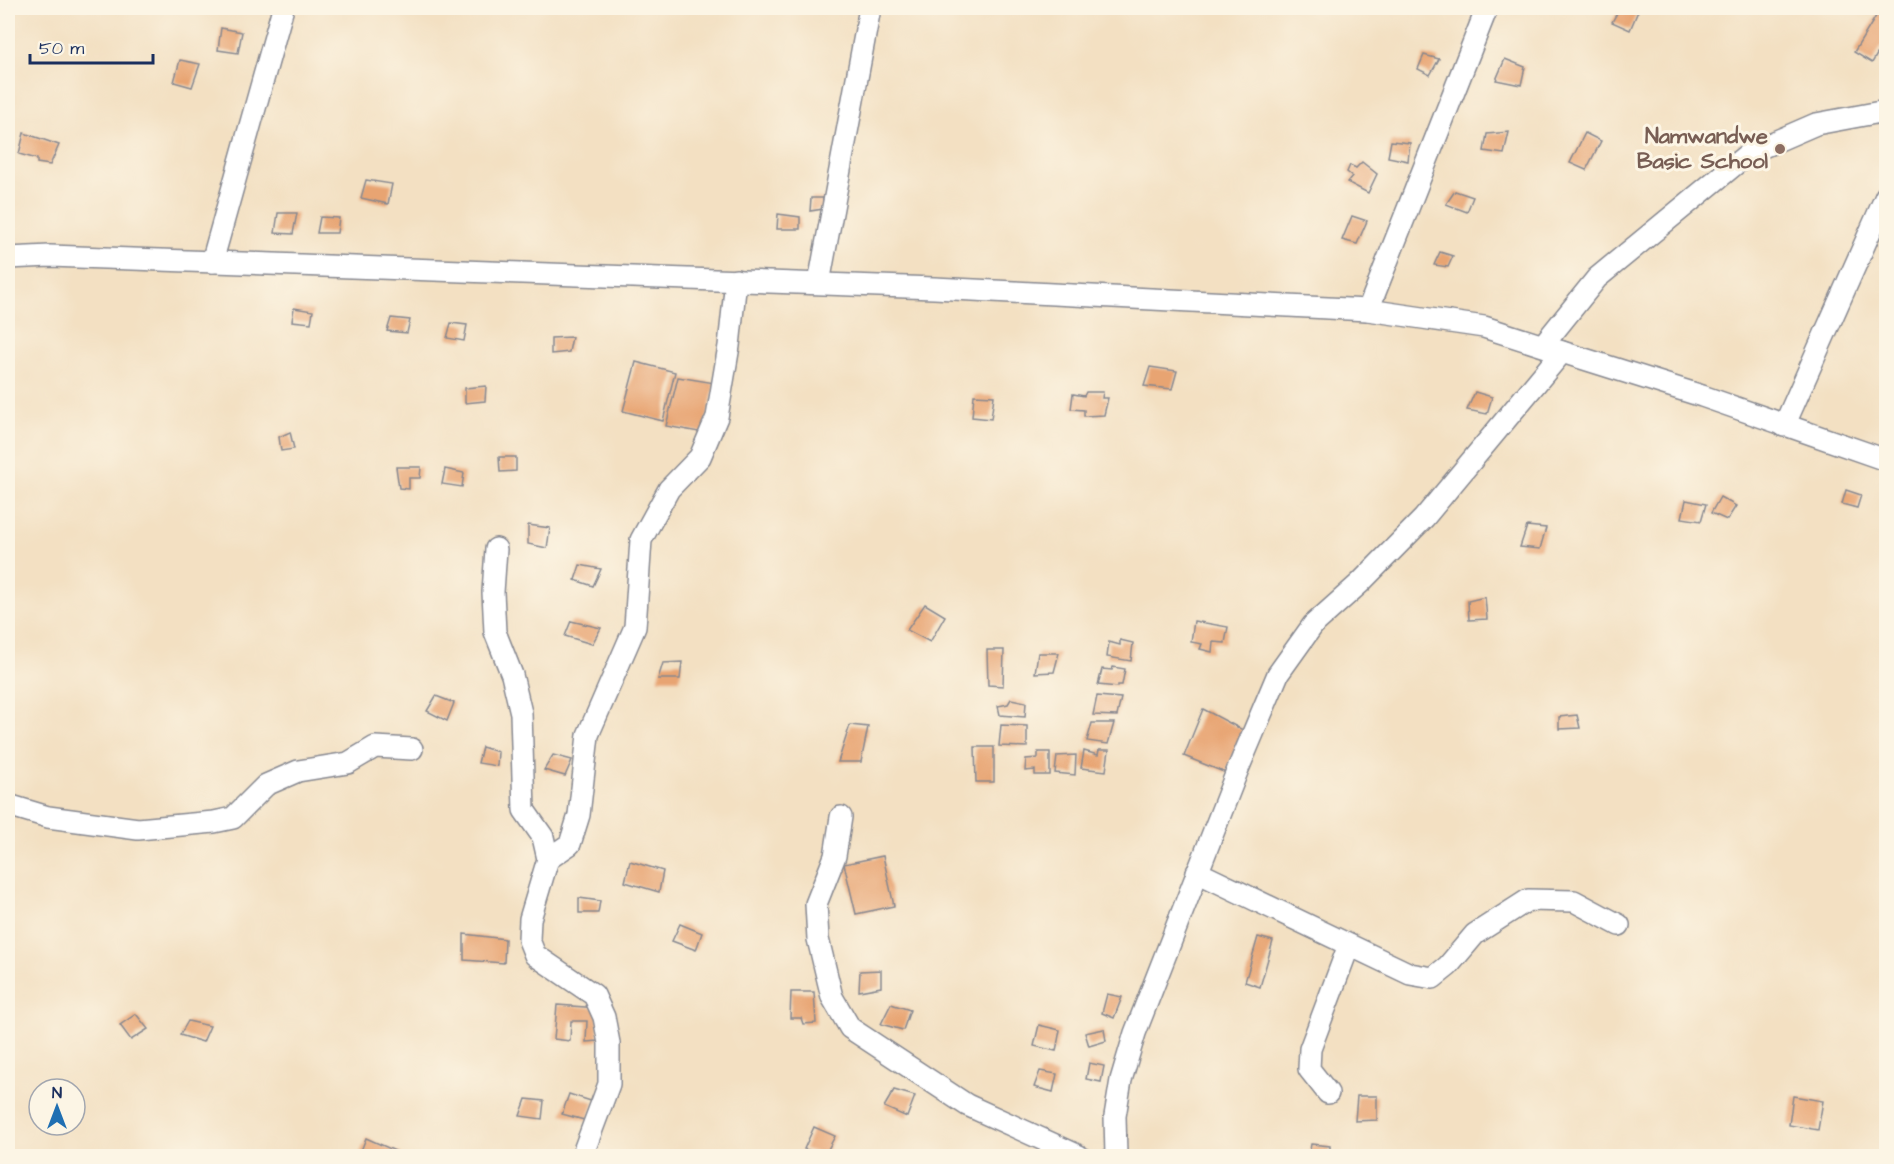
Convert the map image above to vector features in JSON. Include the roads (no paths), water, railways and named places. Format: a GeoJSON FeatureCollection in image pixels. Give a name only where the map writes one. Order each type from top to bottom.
{"type":"FeatureCollection","features":[{"type":"Feature","properties":{"kind":"street"},"geometry":{"type":"LineString","coordinates":[[212,262],[283,8]]}},
{"type":"Feature","properties":{"kind":"street"},"geometry":{"type":"LineString","coordinates":[[819,283],[870,8]]}},
{"type":"Feature","properties":{"kind":"street"},"geometry":{"type":"LineString","coordinates":[[1368,310],[1486,8]]}},
{"type":"Feature","properties":{"kind":"street"},"geometry":{"type":"LineString","coordinates":[[1116,1156],[1115,1116],[1121,1080],[1135,1033],[1197,872],[1278,674],[1301,641],[1313,625],[1360,583],[1424,518],[1552,349],[1597,278],[1749,153],[1816,124],[1887,111]]}},
{"type":"Feature","properties":{"kind":"street"},"geometry":{"type":"LineString","coordinates":[[1784,426],[1887,196]]}},
{"type":"Feature","properties":{"kind":"street"},"geometry":{"type":"LineString","coordinates":[[8,258],[50,256],[819,283],[1368,310],[1484,327],[1702,396],[1887,460]]}},
{"type":"Feature","properties":{"kind":"street"},"geometry":{"type":"LineString","coordinates":[[548,859],[570,844],[579,815],[588,735],[636,627],[641,540],[669,489],[700,457],[717,417],[729,346],[736,280]]}},
{"type":"Feature","properties":{"kind":"street"},"geometry":{"type":"LineString","coordinates":[[496,549],[493,592],[495,632],[512,675],[521,713],[524,810],[543,837],[548,859],[531,919],[529,940],[535,955],[594,995],[604,1017],[609,1043],[609,1084],[582,1156]]}},
{"type":"Feature","properties":{"kind":"street"},"geometry":{"type":"LineString","coordinates":[[8,805],[48,817],[138,829],[214,822],[233,818],[266,785],[298,771],[348,763],[375,747],[412,749]]}},
{"type":"Feature","properties":{"kind":"street"},"geometry":{"type":"LineString","coordinates":[[841,817],[835,856],[816,904],[818,939],[832,997],[850,1028],[967,1105],[1079,1156]]}},
{"type":"Feature","properties":{"kind":"street"},"geometry":{"type":"LineString","coordinates":[[1197,872],[1410,974],[1433,978],[1448,966],[1475,934],[1528,900],[1574,901],[1619,925]]}},
{"type":"Feature","properties":{"kind":"street"},"geometry":{"type":"LineString","coordinates":[[1329,1093],[1309,1069],[1310,1049],[1349,945]]}},
{"type":"Feature","properties":{"kind":"place","name":"Namwandwe Basic School"},"geometry":{"type":"Point","coordinates":[1780,149]}}]}
